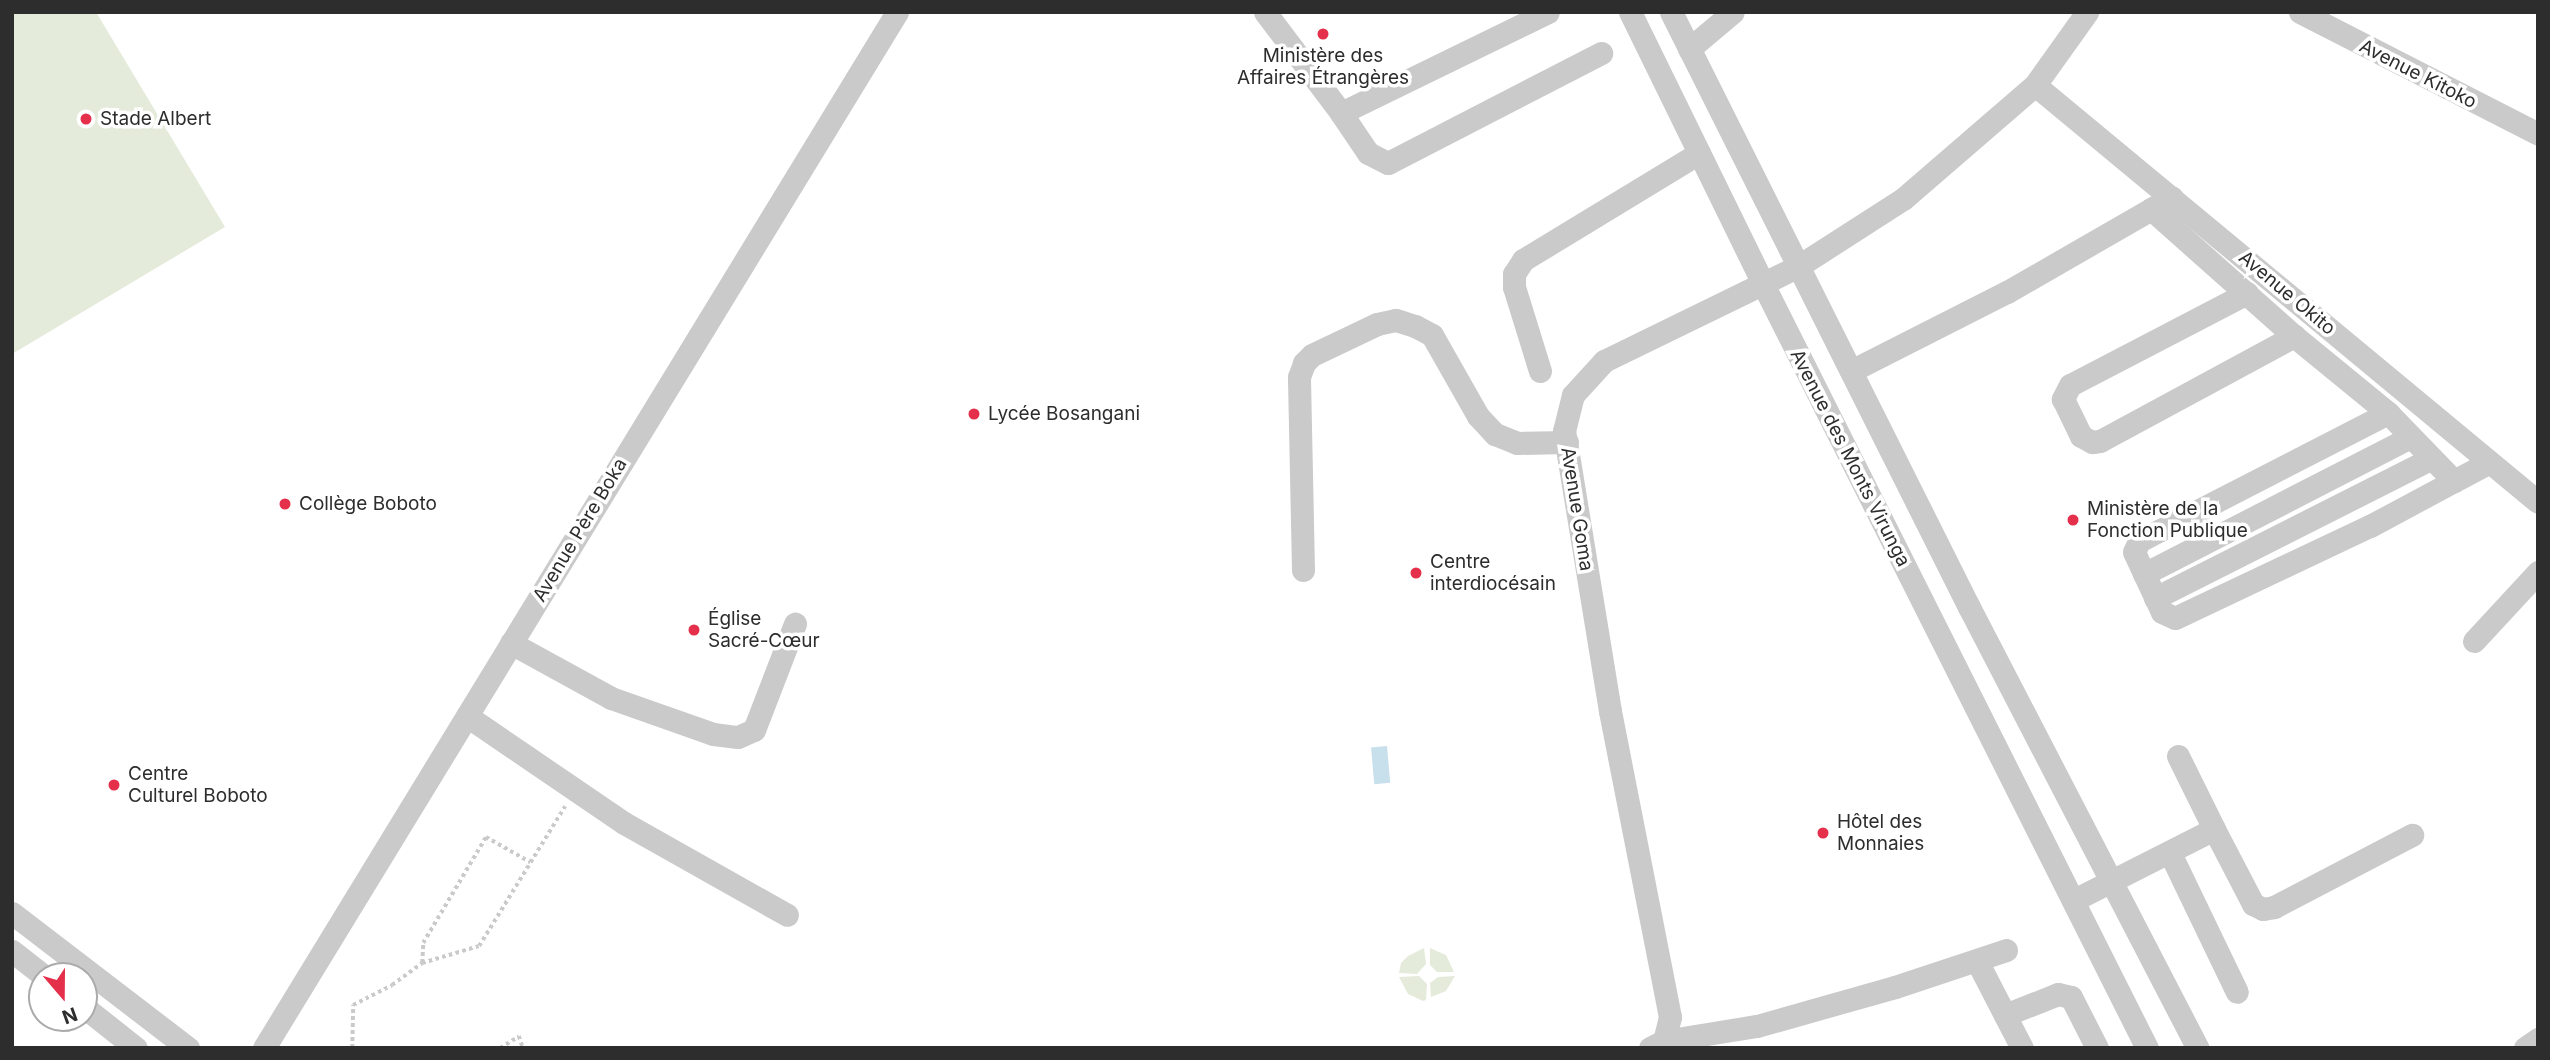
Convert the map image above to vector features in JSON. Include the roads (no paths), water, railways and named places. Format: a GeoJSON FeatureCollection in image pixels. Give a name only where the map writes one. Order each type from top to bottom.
{"type":"FeatureCollection","features":[{"type":"Feature","properties":{"kind":"street","name":"Avenue Père Boka"},"geometry":{"type":"LineString","coordinates":[[264,1048],[897,12]]}},
{"type":"Feature","properties":{"kind":"street"},"geometry":{"type":"LineString","coordinates":[[1265,12],[1368,153],[1388,163],[1601,52]]}},
{"type":"Feature","properties":{"kind":"street"},"geometry":{"type":"LineString","coordinates":[[1341,113],[1548,12]]}},
{"type":"Feature","properties":{"kind":"street","name":"Avenue des Monts Virunga"},"geometry":{"type":"LineString","coordinates":[[1630,12],[1763,284],[2147,1048]]}},
{"type":"Feature","properties":{"kind":"street","name":"Avenue des Monts Virunga"},"geometry":{"type":"LineString","coordinates":[[1671,12],[1969,607],[2198,1048]]}},
{"type":"Feature","properties":{"kind":"street"},"geometry":{"type":"LineString","coordinates":[[1689,49],[1733,12]]}},
{"type":"Feature","properties":{"kind":"street","name":"Avenue Goma"},"geometry":{"type":"LineString","coordinates":[[1657,1044],[1670,1017],[1610,711],[1564,431],[1573,395],[1604,361],[1797,267],[1903,199],[2035,85],[2087,12]]}},
{"type":"Feature","properties":{"kind":"street","name":"Avenue Kitoko"},"geometry":{"type":"LineString","coordinates":[[2300,12],[2538,134]]}},
{"type":"Feature","properties":{"kind":"street","name":"Avenue Okito"},"geometry":{"type":"LineString","coordinates":[[2035,85],[2538,502]]}},
{"type":"Feature","properties":{"kind":"street"},"geometry":{"type":"LineString","coordinates":[[1540,371],[1514,287],[1514,274],[1523,260],[1699,153]]}},
{"type":"Feature","properties":{"kind":"street"},"geometry":{"type":"LineString","coordinates":[[1851,371],[2007,292],[2172,197]]}},
{"type":"Feature","properties":{"kind":"street"},"geometry":{"type":"LineString","coordinates":[[2151,209],[2294,336],[2388,413],[2454,481]]}},
{"type":"Feature","properties":{"kind":"street"},"geometry":{"type":"LineString","coordinates":[[2247,293],[2070,385],[2063,398],[2081,436],[2092,442],[2100,441],[2294,336]]}},
{"type":"Feature","properties":{"kind":"street"},"geometry":{"type":"LineString","coordinates":[[1304,570],[1298,377],[1304,363],[1312,355],[1377,324],[1396,320],[1415,326],[1432,335],[1478,416],[1494,434],[1517,443],[1567,442]]}},
{"type":"Feature","properties":{"kind":"street"},"geometry":{"type":"LineString","coordinates":[[2388,413],[2139,541],[2133,549],[2162,612],[2175,618],[2370,526],[2489,462]]}},
{"type":"Feature","properties":{"kind":"street"},"geometry":{"type":"LineString","coordinates":[[2144,574],[2411,437]]}},
{"type":"Feature","properties":{"kind":"street"},"geometry":{"type":"LineString","coordinates":[[2155,598],[2432,458]]}},
{"type":"Feature","properties":{"kind":"street"},"geometry":{"type":"LineString","coordinates":[[2474,641],[2538,572]]}},
{"type":"Feature","properties":{"kind":"street"},"geometry":{"type":"LineString","coordinates":[[511,643],[611,698],[713,734],[738,737],[754,730],[795,624]]}},
{"type":"Feature","properties":{"kind":"street"},"geometry":{"type":"LineString","coordinates":[[467,716],[624,823],[787,915]]}},
{"type":"Feature","properties":{"kind":"street"},"geometry":{"type":"LineString","coordinates":[[2178,756],[2253,904],[2263,909],[2274,907],[2413,835]]}},
{"type":"Feature","properties":{"kind":"street"},"geometry":{"type":"LineString","coordinates":[[2074,900],[2114,883],[2214,829]]}},
{"type":"Feature","properties":{"kind":"street"},"geometry":{"type":"LineString","coordinates":[[2171,853],[2237,992]]}},
{"type":"Feature","properties":{"kind":"street"},"geometry":{"type":"LineString","coordinates":[[12,913],[188,1048]]}},
{"type":"Feature","properties":{"kind":"street"},"geometry":{"type":"LineString","coordinates":[[1657,1044],[1757,1026],[2006,950]]}},
{"type":"Feature","properties":{"kind":"street"},"geometry":{"type":"LineString","coordinates":[[12,951],[28,964]]}},
{"type":"Feature","properties":{"kind":"street"},"geometry":{"type":"LineString","coordinates":[[1977,961],[2022,1048]]}},
{"type":"Feature","properties":{"kind":"street"},"geometry":{"type":"LineString","coordinates":[[2005,1015],[2058,994],[2071,997],[2097,1048]]}},
{"type":"Feature","properties":{"kind":"street"},"geometry":{"type":"LineString","coordinates":[[98,1018],[136,1048]]}},
{"type":"Feature","properties":{"kind":"street"},"geometry":{"type":"LineString","coordinates":[[2525,1048],[2538,1039]]}},
{"type":"Feature","properties":{"kind":"water"},"geometry":{"type":"Polygon","coordinates":[[[1387,746],[1390,783],[1374,784],[1371,747],[1387,746]]]}},
{"type":"Feature","properties":{"kind":"place","name":"Ministère des Affaires Étrangères"},"geometry":{"type":"Point","coordinates":[1323,34]}},
{"type":"Feature","properties":{"kind":"place","name":"Stade Albert"},"geometry":{"type":"Point","coordinates":[86,119]}},
{"type":"Feature","properties":{"kind":"place","name":"Lycée Bosangani"},"geometry":{"type":"Point","coordinates":[974,414]}},
{"type":"Feature","properties":{"kind":"place","name":"Collège Boboto"},"geometry":{"type":"Point","coordinates":[285,504]}},
{"type":"Feature","properties":{"kind":"place","name":"Ministère de la Fonction Publique"},"geometry":{"type":"Point","coordinates":[2073,520]}},
{"type":"Feature","properties":{"kind":"place","name":"Centre interdiocésain"},"geometry":{"type":"Point","coordinates":[1416,573]}},
{"type":"Feature","properties":{"kind":"place","name":"Église Sacré-Cœur"},"geometry":{"type":"Point","coordinates":[694,630]}},
{"type":"Feature","properties":{"kind":"place","name":"Centre Culturel Boboto"},"geometry":{"type":"Point","coordinates":[114,785]}},
{"type":"Feature","properties":{"kind":"place","name":"Hôtel des Monnaies"},"geometry":{"type":"Point","coordinates":[1823,833]}}]}
